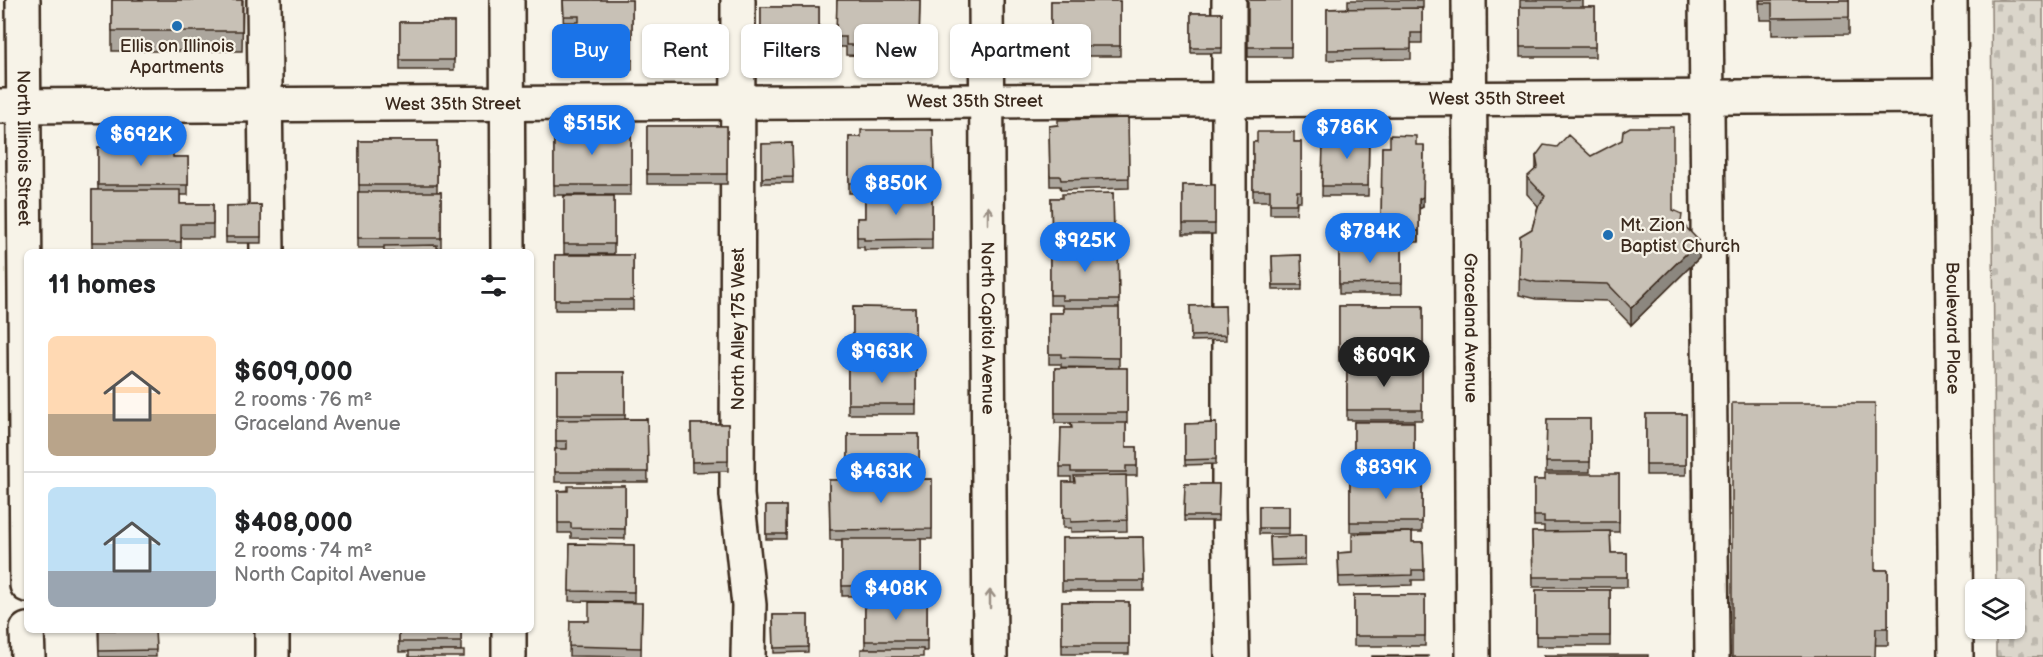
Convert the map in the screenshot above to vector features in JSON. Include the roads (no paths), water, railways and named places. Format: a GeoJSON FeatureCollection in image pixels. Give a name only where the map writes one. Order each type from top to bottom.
{"type":"FeatureCollection","features":[{"type":"Feature","properties":{"kind":"street","name":"North Illinois Street"},"geometry":{"type":"LineString","coordinates":[[23,0],[12,106],[24,489]]}},
{"type":"Feature","properties":{"kind":"street"},"geometry":{"type":"LineString","coordinates":[[264,0],[267,249]]}},
{"type":"Feature","properties":{"kind":"street"},"geometry":{"type":"LineString","coordinates":[[507,0],[508,249]]}},
{"type":"Feature","properties":{"kind":"street","name":"North Alley 175 West"},"geometry":{"type":"LineString","coordinates":[[738,0],[737,495],[749,605],[748,657]]}},
{"type":"Feature","properties":{"kind":"street","name":"North Capitol Avenue"},"geometry":{"type":"LineString","coordinates":[[986,0],[990,657]]}},
{"type":"Feature","properties":{"kind":"street"},"geometry":{"type":"LineString","coordinates":[[1229,0],[1229,507],[1232,657]]}},
{"type":"Feature","properties":{"kind":"street","name":"Graceland Avenue"},"geometry":{"type":"LineString","coordinates":[[1469,0],[1473,657]]}},
{"type":"Feature","properties":{"kind":"street"},"geometry":{"type":"LineString","coordinates":[[1706,0],[1712,657]]}},
{"type":"Feature","properties":{"kind":"street","name":"Boulevard Place"},"geometry":{"type":"LineString","coordinates":[[1950,0],[1956,657]]}},
{"type":"Feature","properties":{"kind":"street","name":"West 35th Street"},"geometry":{"type":"LineString","coordinates":[[12,106],[1951,96]]}},
{"type":"Feature","properties":{"kind":"street"},"geometry":{"type":"LineString","coordinates":[[27,633],[27,657]]}},
{"type":"Feature","properties":{"kind":"street"},"geometry":{"type":"LineString","coordinates":[[272,633],[272,657]]}},
{"type":"Feature","properties":{"kind":"street"},"geometry":{"type":"LineString","coordinates":[[509,633],[509,657]]}},
{"type":"Feature","properties":{"kind":"place","name":"Ellis on Illinois Apartments"},"geometry":{"type":"Point","coordinates":[177,26]}},
{"type":"Feature","properties":{"kind":"place","name":"Mt. Zion Baptist Church"},"geometry":{"type":"Point","coordinates":[1608,235]}}]}
